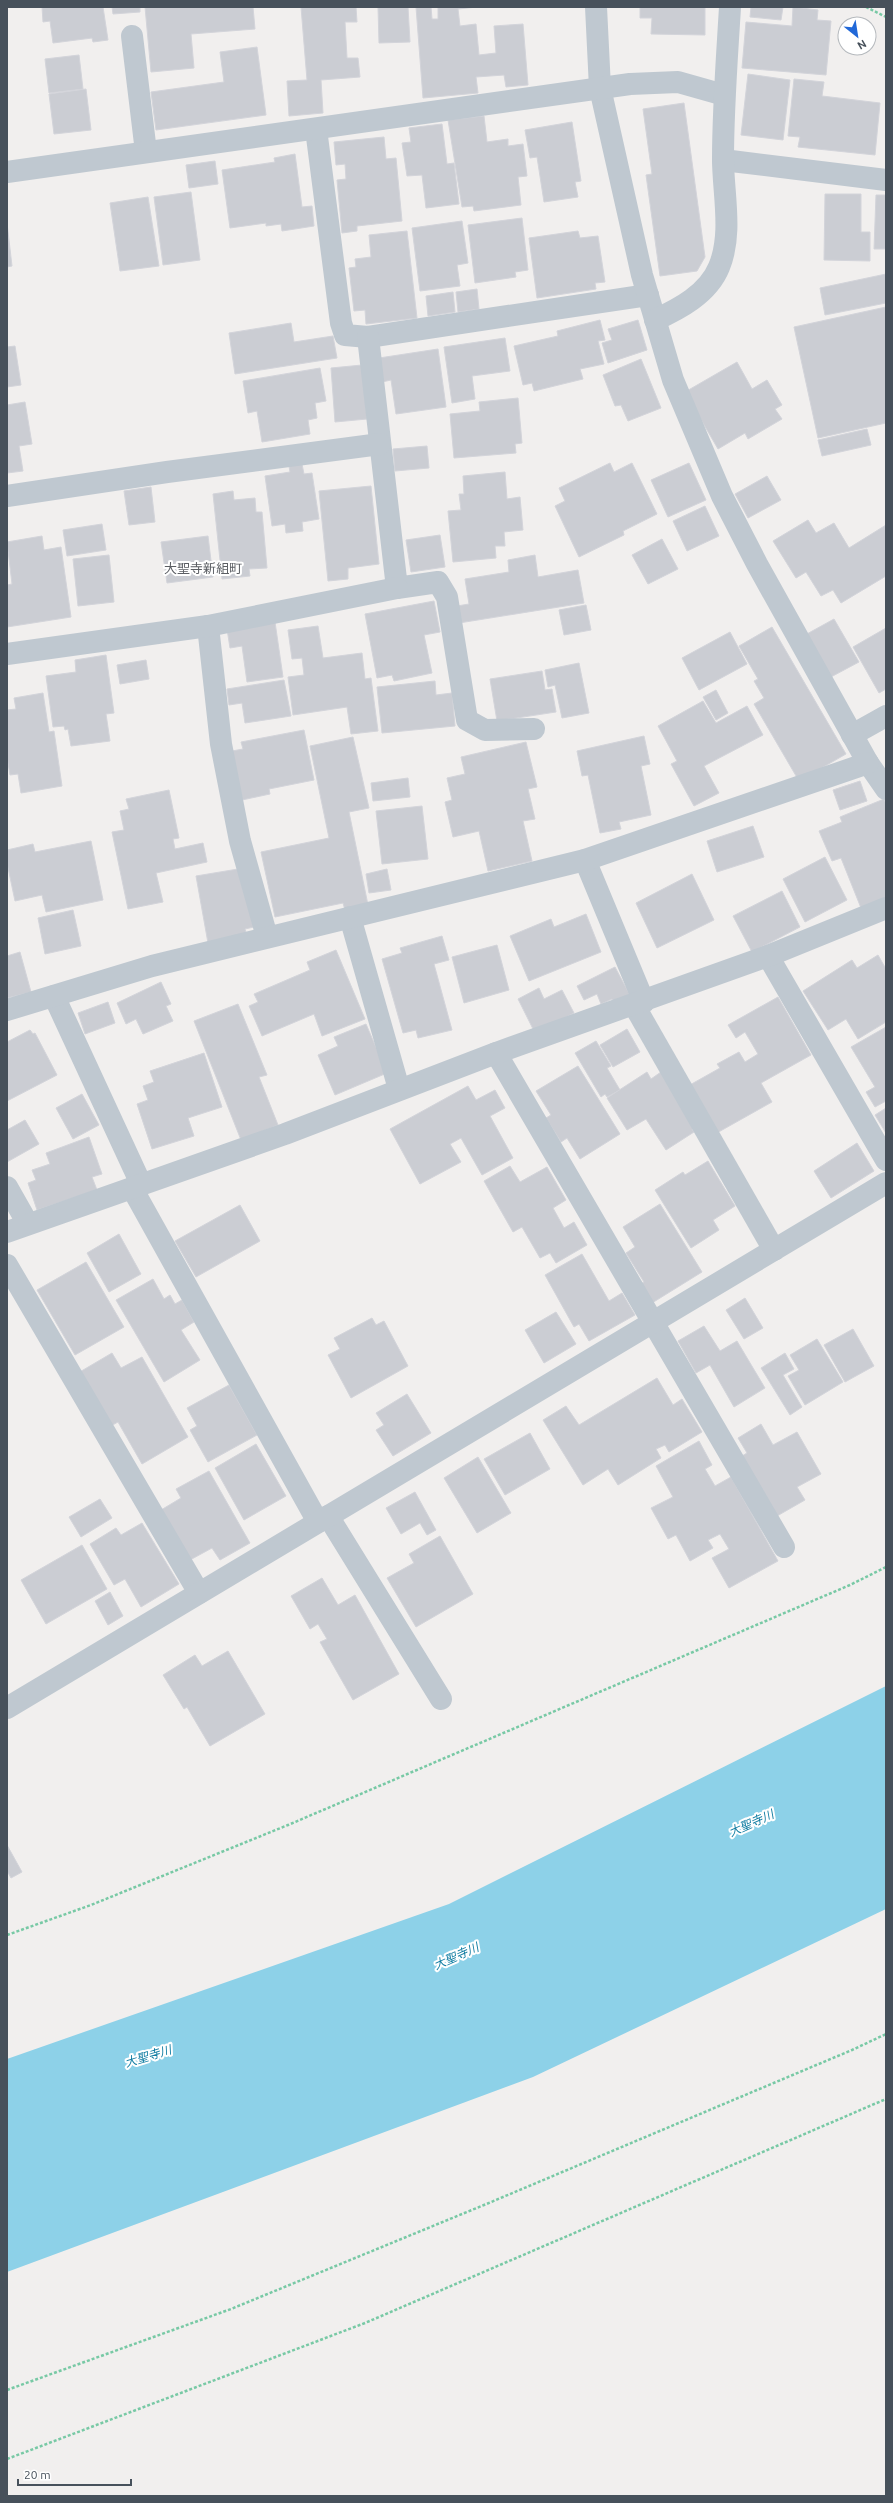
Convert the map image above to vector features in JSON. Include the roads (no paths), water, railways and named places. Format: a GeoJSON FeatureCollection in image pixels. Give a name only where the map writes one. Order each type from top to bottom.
{"type":"FeatureCollection","features":[{"type":"Feature","properties":{"kind":"street"},"geometry":{"type":"LineString","coordinates":[[596,7],[600,88],[648,295],[672,380],[722,496],[852,735],[868,763],[886,789]]}},
{"type":"Feature","properties":{"kind":"street"},"geometry":{"type":"LineString","coordinates":[[655,320],[676,310],[701,292],[719,268],[726,234],[723,160],[724,95],[730,7]]}},
{"type":"Feature","properties":{"kind":"street"},"geometry":{"type":"LineString","coordinates":[[132,36],[146,152]]}},
{"type":"Feature","properties":{"kind":"street"},"geometry":{"type":"LineString","coordinates":[[7,172],[630,84],[678,82],[724,95]]}},
{"type":"Feature","properties":{"kind":"street"},"geometry":{"type":"LineString","coordinates":[[316,129],[341,323],[345,335],[368,336],[648,295]]}},
{"type":"Feature","properties":{"kind":"street"},"geometry":{"type":"LineString","coordinates":[[723,160],[886,180]]}},
{"type":"Feature","properties":{"kind":"street"},"geometry":{"type":"LineString","coordinates":[[368,336],[396,588]]}},
{"type":"Feature","properties":{"kind":"street"},"geometry":{"type":"LineString","coordinates":[[7,496],[167,472],[380,444]]}},
{"type":"Feature","properties":{"kind":"street"},"geometry":{"type":"LineString","coordinates":[[7,654],[208,626],[396,588],[438,582],[447,597],[467,720],[485,730],[534,729]]}},
{"type":"Feature","properties":{"kind":"street"},"geometry":{"type":"LineString","coordinates":[[208,626],[221,744],[240,841],[267,937]]}},
{"type":"Feature","properties":{"kind":"street"},"geometry":{"type":"LineString","coordinates":[[852,735],[886,716]]}},
{"type":"Feature","properties":{"kind":"street"},"geometry":{"type":"LineString","coordinates":[[7,1010],[152,966],[585,860],[868,763]]}},
{"type":"Feature","properties":{"kind":"street"},"geometry":{"type":"LineString","coordinates":[[585,860],[639,1003],[774,1250]]}},
{"type":"Feature","properties":{"kind":"street"},"geometry":{"type":"LineString","coordinates":[[7,1232],[285,1134],[496,1053],[768,956],[886,908]]}},
{"type":"Feature","properties":{"kind":"street"},"geometry":{"type":"LineString","coordinates":[[350,917],[399,1089]]}},
{"type":"Feature","properties":{"kind":"street"},"geometry":{"type":"LineString","coordinates":[[768,956],[886,1160]]}},
{"type":"Feature","properties":{"kind":"street"},"geometry":{"type":"LineString","coordinates":[[54,996],[136,1186],[323,1519],[441,1699]]}},
{"type":"Feature","properties":{"kind":"street"},"geometry":{"type":"LineString","coordinates":[[496,1053],[784,1547]]}},
{"type":"Feature","properties":{"kind":"street"},"geometry":{"type":"LineString","coordinates":[[7,1708],[886,1183]]}},
{"type":"Feature","properties":{"kind":"street"},"geometry":{"type":"LineString","coordinates":[[7,1187],[28,1224]]}},
{"type":"Feature","properties":{"kind":"street"},"geometry":{"type":"LineString","coordinates":[[7,1265],[199,1593]]}},
{"type":"Feature","properties":{"kind":"water","name":"大聖寺川"},"geometry":{"type":"Polygon","coordinates":[[[886,1686],[886,1909],[533,2077],[7,2272],[7,2059],[449,1904],[886,1686]]]}},
{"type":"Feature","properties":{"kind":"district","name":"大聖寺新組町"},"geometry":{"type":"Point","coordinates":[203,568]}}]}
